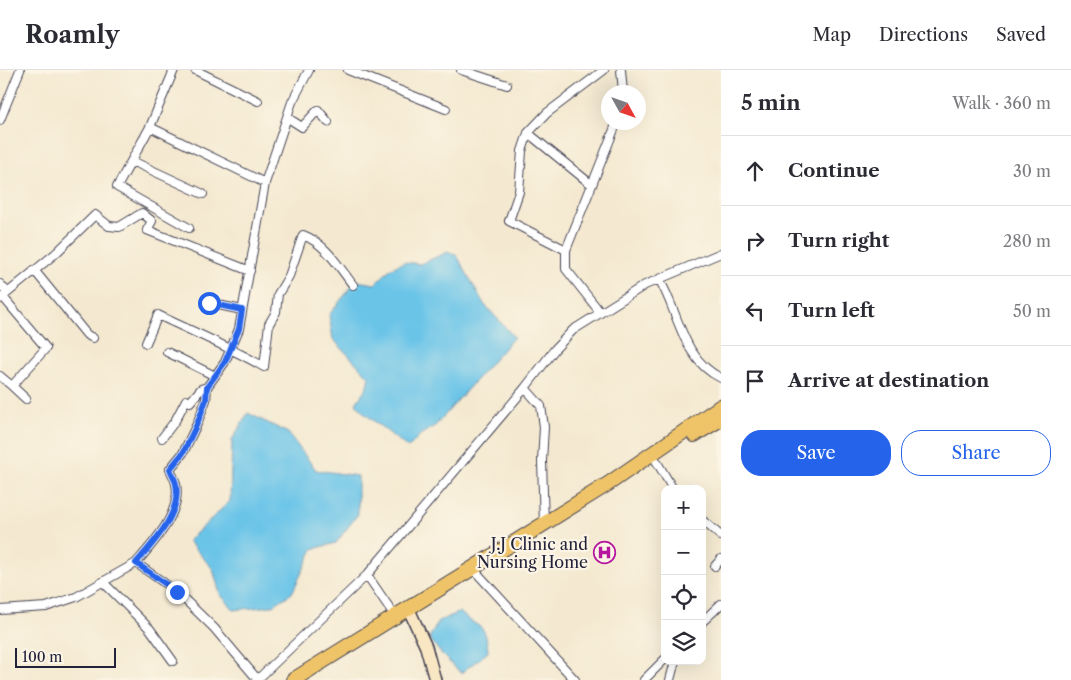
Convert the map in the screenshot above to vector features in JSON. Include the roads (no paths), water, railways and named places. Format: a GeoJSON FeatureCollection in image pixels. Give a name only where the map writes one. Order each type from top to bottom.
{"type":"FeatureCollection","features":[{"type":"Feature","properties":{"kind":"highway"},"geometry":{"type":"LineString","coordinates":[[302,680],[608,484],[721,406]]}},
{"type":"Feature","properties":{"kind":"highway"},"geometry":{"type":"LineString","coordinates":[[293,680],[397,618],[411,614],[476,572],[544,532],[721,418]]}},
{"type":"Feature","properties":{"kind":"street"},"geometry":{"type":"LineString","coordinates":[[0,120],[20,70]]}},
{"type":"Feature","properties":{"kind":"street"},"geometry":{"type":"LineString","coordinates":[[174,70],[150,127],[117,187],[189,228]]}},
{"type":"Feature","properties":{"kind":"street"},"geometry":{"type":"LineString","coordinates":[[195,70],[258,101]]}},
{"type":"Feature","properties":{"kind":"street"},"geometry":{"type":"LineString","coordinates":[[0,610],[46,607],[76,597],[136,563],[162,529],[175,504],[177,485],[170,469],[183,453],[206,400],[207,387],[225,362],[239,329],[265,183],[292,102],[309,70]]}},
{"type":"Feature","properties":{"kind":"street"},"geometry":{"type":"LineString","coordinates":[[348,70],[446,109]]}},
{"type":"Feature","properties":{"kind":"street"},"geometry":{"type":"LineString","coordinates":[[461,70],[507,85]]}},
{"type":"Feature","properties":{"kind":"street"},"geometry":{"type":"LineString","coordinates":[[566,250],[509,221],[519,192],[522,151],[528,133],[547,113],[604,70]]}},
{"type":"Feature","properties":{"kind":"street"},"geometry":{"type":"LineString","coordinates":[[621,70],[622,85]]}},
{"type":"Feature","properties":{"kind":"street"},"geometry":{"type":"LineString","coordinates":[[288,118],[302,127],[318,110],[328,122]]}},
{"type":"Feature","properties":{"kind":"street"},"geometry":{"type":"LineString","coordinates":[[150,127],[265,183]]}},
{"type":"Feature","properties":{"kind":"street"},"geometry":{"type":"LineString","coordinates":[[600,312],[566,269],[566,250],[614,130]]}},
{"type":"Feature","properties":{"kind":"street"},"geometry":{"type":"LineString","coordinates":[[528,133],[592,185]]}},
{"type":"Feature","properties":{"kind":"street"},"geometry":{"type":"LineString","coordinates":[[132,161],[204,194]]}},
{"type":"Feature","properties":{"kind":"street"},"geometry":{"type":"LineString","coordinates":[[3,296],[56,253],[95,215],[109,226],[119,228],[142,213],[152,221],[147,230],[250,271]]}},
{"type":"Feature","properties":{"kind":"street"},"geometry":{"type":"LineString","coordinates":[[146,343],[158,315],[209,340],[231,348],[264,367],[268,324],[276,312],[278,294],[289,276],[303,235],[312,238],[326,250],[353,285]]}},
{"type":"Feature","properties":{"kind":"street"},"geometry":{"type":"LineString","coordinates":[[136,563],[177,592],[214,628],[258,680],[367,576],[526,388],[555,349],[573,330],[600,312],[659,279],[721,253]]}},
{"type":"Feature","properties":{"kind":"street"},"geometry":{"type":"LineString","coordinates":[[34,270],[87,335],[93,338]]}},
{"type":"Feature","properties":{"kind":"street"},"geometry":{"type":"LineString","coordinates":[[659,279],[670,297],[679,328],[689,346],[703,366],[721,378]]}},
{"type":"Feature","properties":{"kind":"street"},"geometry":{"type":"LineString","coordinates":[[0,284],[3,296],[46,348],[12,386]]}},
{"type":"Feature","properties":{"kind":"street"},"geometry":{"type":"LineString","coordinates":[[209,303],[242,310]]}},
{"type":"Feature","properties":{"kind":"street"},"geometry":{"type":"LineString","coordinates":[[167,352],[215,376]]}},
{"type":"Feature","properties":{"kind":"street"},"geometry":{"type":"LineString","coordinates":[[0,376],[26,399]]}},
{"type":"Feature","properties":{"kind":"street"},"geometry":{"type":"LineString","coordinates":[[162,438],[175,421],[186,400],[190,402],[201,389],[207,387]]}},
{"type":"Feature","properties":{"kind":"street"},"geometry":{"type":"LineString","coordinates":[[526,388],[542,406],[544,427],[542,462],[544,524]]}},
{"type":"Feature","properties":{"kind":"street"},"geometry":{"type":"LineString","coordinates":[[655,459],[671,485]]}},
{"type":"Feature","properties":{"kind":"street"},"geometry":{"type":"LineString","coordinates":[[706,523],[721,536]]}},
{"type":"Feature","properties":{"kind":"street"},"geometry":{"type":"LineString","coordinates":[[476,572],[575,680]]}},
{"type":"Feature","properties":{"kind":"street"},"geometry":{"type":"LineString","coordinates":[[367,576],[397,618]]}},
{"type":"Feature","properties":{"kind":"street"},"geometry":{"type":"LineString","coordinates":[[103,582],[150,629],[173,661]]}},
{"type":"Feature","properties":{"kind":"street"},"geometry":{"type":"LineString","coordinates":[[704,620],[721,604]]}},
{"type":"Feature","properties":{"kind":"street"},"geometry":{"type":"LineString","coordinates":[[411,614],[426,647],[435,680]]}},
{"type":"Feature","properties":{"kind":"street"},"geometry":{"type":"LineString","coordinates":[[644,680],[661,663]]}},
{"type":"Feature","properties":{"kind":"street"},"geometry":{"type":"LineString","coordinates":[[670,680],[674,665]]}},
{"type":"Feature","properties":{"kind":"water"},"geometry":{"type":"Polygon","coordinates":[[[448,252],[456,254],[484,304],[514,337],[435,426],[420,435],[408,448],[364,413],[356,403],[366,389],[369,377],[333,339],[329,315],[356,281],[375,284],[390,269],[404,262],[420,264],[448,252]]]}},
{"type":"Feature","properties":{"kind":"water"},"geometry":{"type":"Polygon","coordinates":[[[248,413],[288,433],[316,470],[358,476],[358,514],[336,543],[313,549],[292,593],[272,606],[234,610],[220,594],[213,569],[188,541],[230,501],[232,440],[248,413]]]}},
{"type":"Feature","properties":{"kind":"water"},"geometry":{"type":"Polygon","coordinates":[[[460,612],[483,630],[488,652],[461,673],[443,656],[429,638],[439,621],[460,612]]]}},
{"type":"Feature","properties":{"kind":"place","name":"J.J Clinic and Nursing Home"},"geometry":{"type":"Point","coordinates":[604,553]}}]}
